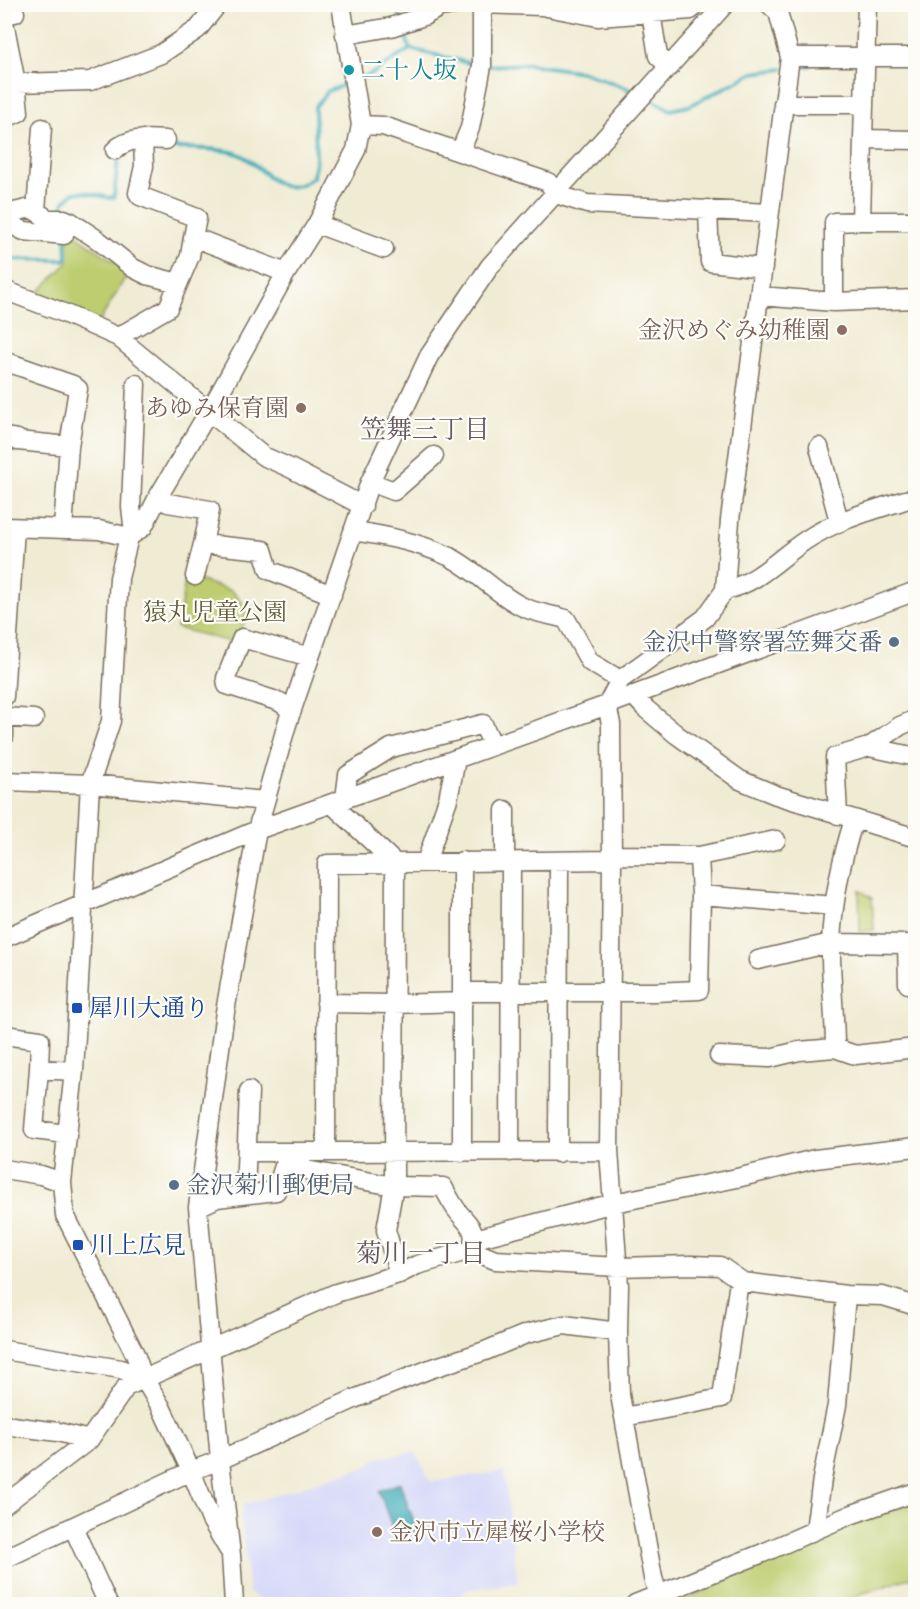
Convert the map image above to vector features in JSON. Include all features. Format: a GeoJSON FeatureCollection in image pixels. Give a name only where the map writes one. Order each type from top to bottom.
{"type":"FeatureCollection","features":[{"type":"Feature","properties":{"kind":"street"},"geometry":{"type":"LineString","coordinates":[[16,84],[90,81],[161,54],[198,29],[218,4]]}},
{"type":"Feature","properties":{"kind":"street"},"geometry":{"type":"LineString","coordinates":[[4,697],[10,524],[99,530],[131,535],[143,526],[286,273],[317,224],[356,150],[361,125],[340,4]]}},
{"type":"Feature","properties":{"kind":"street"},"geometry":{"type":"LineString","coordinates":[[345,34],[391,27],[424,16],[441,7],[459,4]]}},
{"type":"Feature","properties":{"kind":"street"},"geometry":{"type":"LineString","coordinates":[[478,4],[542,6],[598,17],[692,10]]}},
{"type":"Feature","properties":{"kind":"street"},"geometry":{"type":"LineString","coordinates":[[234,1605],[198,1207],[225,1012],[257,830],[292,711],[370,482],[429,356],[490,266],[725,4]]}},
{"type":"Feature","properties":{"kind":"street"},"geometry":{"type":"LineString","coordinates":[[659,1599],[653,1578],[620,1395],[619,1286],[609,1151],[612,858],[611,724],[607,705],[620,680],[705,618],[725,590],[730,520],[790,57],[778,12],[769,4]]}},
{"type":"Feature","properties":{"kind":"street"},"geometry":{"type":"LineString","coordinates":[[861,221],[867,4]]}},
{"type":"Feature","properties":{"kind":"street"},"geometry":{"type":"LineString","coordinates":[[460,152],[470,128],[482,66],[482,5]]}},
{"type":"Feature","properties":{"kind":"street"},"geometry":{"type":"LineString","coordinates":[[4,119],[20,112],[11,13]]}},
{"type":"Feature","properties":{"kind":"street"},"geometry":{"type":"LineString","coordinates":[[651,13],[658,56],[670,67]]}},
{"type":"Feature","properties":{"kind":"street"},"geometry":{"type":"LineString","coordinates":[[790,57],[915,57]]}},
{"type":"Feature","properties":{"kind":"street"},"geometry":{"type":"LineString","coordinates":[[783,104],[864,104]]}},
{"type":"Feature","properties":{"kind":"street"},"geometry":{"type":"LineString","coordinates":[[361,125],[383,126],[548,182],[556,194],[587,204],[769,213]]}},
{"type":"Feature","properties":{"kind":"street"},"geometry":{"type":"LineString","coordinates":[[36,211],[42,128]]}},
{"type":"Feature","properties":{"kind":"street"},"geometry":{"type":"LineString","coordinates":[[115,150],[120,145],[143,139],[166,140]]}},
{"type":"Feature","properties":{"kind":"street"},"geometry":{"type":"LineString","coordinates":[[118,337],[168,308],[190,256],[197,218],[140,196],[138,193],[144,166],[143,139]]}},
{"type":"Feature","properties":{"kind":"street"},"geometry":{"type":"LineString","coordinates":[[863,139],[915,140]]}},
{"type":"Feature","properties":{"kind":"street"},"geometry":{"type":"LineString","coordinates":[[64,235],[24,231],[14,226],[10,213],[31,208],[48,219],[64,219],[98,240],[133,268],[147,275],[178,283]]}},
{"type":"Feature","properties":{"kind":"street"},"geometry":{"type":"LineString","coordinates":[[708,209],[710,262],[763,268]]}},
{"type":"Feature","properties":{"kind":"street"},"geometry":{"type":"LineString","coordinates":[[834,302],[834,222],[915,221]]}},
{"type":"Feature","properties":{"kind":"street"},"geometry":{"type":"LineString","coordinates":[[317,224],[384,249]]}},
{"type":"Feature","properties":{"kind":"street"},"geometry":{"type":"LineString","coordinates":[[194,237],[286,273]]}},
{"type":"Feature","properties":{"kind":"street"},"geometry":{"type":"LineString","coordinates":[[4,290],[118,337],[263,456],[363,506]]}},
{"type":"Feature","properties":{"kind":"street"},"geometry":{"type":"LineString","coordinates":[[760,296],[834,302],[915,299]]}},
{"type":"Feature","properties":{"kind":"street"},"geometry":{"type":"LineString","coordinates":[[4,361],[73,385],[78,389],[69,446],[63,529]]}},
{"type":"Feature","properties":{"kind":"street"},"geometry":{"type":"LineString","coordinates":[[136,384],[131,535],[119,578],[111,721],[90,784],[74,1071],[62,1182],[65,1215],[135,1354],[144,1379],[161,1407],[211,1520],[231,1555]]}},
{"type":"Feature","properties":{"kind":"street"},"geometry":{"type":"LineString","coordinates":[[4,437],[18,441],[69,446]]}},
{"type":"Feature","properties":{"kind":"street"},"geometry":{"type":"LineString","coordinates":[[819,447],[839,521]]}},
{"type":"Feature","properties":{"kind":"street"},"geometry":{"type":"LineString","coordinates":[[370,482],[394,491],[434,456]]}},
{"type":"Feature","properties":{"kind":"street"},"geometry":{"type":"LineString","coordinates":[[158,497],[168,503],[210,510],[195,576]]}},
{"type":"Feature","properties":{"kind":"street"},"geometry":{"type":"LineString","coordinates":[[725,590],[739,587],[783,559],[805,540],[839,521],[915,498]]}},
{"type":"Feature","properties":{"kind":"street"},"geometry":{"type":"LineString","coordinates":[[353,531],[393,537],[418,544],[449,557],[471,570],[522,607],[566,619],[590,662],[620,680]]}},
{"type":"Feature","properties":{"kind":"street"},"geometry":{"type":"LineString","coordinates":[[203,544],[263,550],[269,570],[332,595]]}},
{"type":"Feature","properties":{"kind":"street"},"geometry":{"type":"LineString","coordinates":[[4,938],[257,830],[456,760],[915,591]]}},
{"type":"Feature","properties":{"kind":"street"},"geometry":{"type":"LineString","coordinates":[[292,711],[280,702],[227,685],[226,678],[242,638],[310,657]]}},
{"type":"Feature","properties":{"kind":"street"},"geometry":{"type":"LineString","coordinates":[[633,695],[677,735],[740,780],[776,795],[915,838]]}},
{"type":"Feature","properties":{"kind":"street"},"geometry":{"type":"LineString","coordinates":[[4,717],[34,719]]}},
{"type":"Feature","properties":{"kind":"street"},"geometry":{"type":"LineString","coordinates":[[835,1048],[831,943],[846,817],[836,757],[869,747],[900,726],[915,719]]}},
{"type":"Feature","properties":{"kind":"street"},"geometry":{"type":"LineString","coordinates":[[339,801],[348,775],[391,748],[483,724],[493,746]]}},
{"type":"Feature","properties":{"kind":"street"},"geometry":{"type":"LineString","coordinates":[[4,731],[4,736]]}},
{"type":"Feature","properties":{"kind":"street"},"geometry":{"type":"LineString","coordinates":[[869,747],[915,757]]}},
{"type":"Feature","properties":{"kind":"street"},"geometry":{"type":"LineString","coordinates":[[426,862],[448,800],[456,760]]}},
{"type":"Feature","properties":{"kind":"street"},"geometry":{"type":"LineString","coordinates":[[4,781],[90,784],[265,801]]}},
{"type":"Feature","properties":{"kind":"street"},"geometry":{"type":"LineString","coordinates":[[339,801],[395,862],[394,1186],[386,1230],[399,1274]]}},
{"type":"Feature","properties":{"kind":"street"},"geometry":{"type":"LineString","coordinates":[[506,810],[511,992],[510,1152]]}},
{"type":"Feature","properties":{"kind":"street"},"geometry":{"type":"LineString","coordinates":[[326,1152],[327,864],[559,861],[699,856],[776,840]]}},
{"type":"Feature","properties":{"kind":"street"},"geometry":{"type":"LineString","coordinates":[[326,1003],[393,1004],[511,992],[699,990],[701,895],[699,856]]}},
{"type":"Feature","properties":{"kind":"street"},"geometry":{"type":"LineString","coordinates":[[462,861],[462,1152]]}},
{"type":"Feature","properties":{"kind":"street"},"geometry":{"type":"LineString","coordinates":[[558,1153],[559,861]]}},
{"type":"Feature","properties":{"kind":"street"},"geometry":{"type":"LineString","coordinates":[[701,895],[834,906]]}},
{"type":"Feature","properties":{"kind":"street"},"geometry":{"type":"LineString","coordinates":[[758,960],[831,943],[908,944],[908,984],[915,984]]}},
{"type":"Feature","properties":{"kind":"street"},"geometry":{"type":"LineString","coordinates":[[4,1035],[40,1040],[34,1130],[66,1134]]}},
{"type":"Feature","properties":{"kind":"street"},"geometry":{"type":"LineString","coordinates":[[719,1056],[770,1058],[799,1050],[835,1048],[855,1055],[907,1049]]}},
{"type":"Feature","properties":{"kind":"street"},"geometry":{"type":"LineString","coordinates":[[39,1069],[74,1071]]}},
{"type":"Feature","properties":{"kind":"street"},"geometry":{"type":"LineString","coordinates":[[246,1194],[249,1091]]}},
{"type":"Feature","properties":{"kind":"street"},"geometry":{"type":"LineString","coordinates":[[4,1505],[89,1440],[126,1387],[336,1293],[399,1274],[417,1265],[473,1245],[614,1203],[737,1178],[814,1159],[915,1147]]}},
{"type":"Feature","properties":{"kind":"street"},"geometry":{"type":"LineString","coordinates":[[248,1152],[558,1153],[609,1151]]}},
{"type":"Feature","properties":{"kind":"street"},"geometry":{"type":"LineString","coordinates":[[198,1207],[217,1198],[276,1191],[284,1166],[394,1186],[443,1187],[457,1211],[471,1225],[473,1245]]}},
{"type":"Feature","properties":{"kind":"street"},"geometry":{"type":"LineString","coordinates":[[4,1169],[41,1174],[62,1182]]}},
{"type":"Feature","properties":{"kind":"street"},"geometry":{"type":"LineString","coordinates":[[473,1245],[495,1260],[618,1267],[692,1264],[720,1266],[743,1282],[846,1295],[883,1296],[915,1306]]}},
{"type":"Feature","properties":{"kind":"street"},"geometry":{"type":"LineString","coordinates":[[624,1417],[723,1398],[738,1288],[743,1282]]}},
{"type":"Feature","properties":{"kind":"street"},"geometry":{"type":"LineString","coordinates":[[815,1530],[822,1479],[837,1405],[846,1295]]}},
{"type":"Feature","properties":{"kind":"street"},"geometry":{"type":"LineString","coordinates":[[4,1559],[191,1471],[430,1369],[485,1351],[526,1334],[564,1325],[618,1332]]}},
{"type":"Feature","properties":{"kind":"street"},"geometry":{"type":"LineString","coordinates":[[4,1350],[121,1369],[144,1379]]}},
{"type":"Feature","properties":{"kind":"street"},"geometry":{"type":"LineString","coordinates":[[4,1425],[58,1431],[89,1440]]}},
{"type":"Feature","properties":{"kind":"street"},"geometry":{"type":"LineString","coordinates":[[635,1605],[659,1599],[859,1511],[915,1492]]}},
{"type":"Feature","properties":{"kind":"street"},"geometry":{"type":"LineString","coordinates":[[73,1527],[108,1605]]}},
{"type":"Feature","properties":{"kind":"shaded area","name":"金沢市立犀桜小学校"},"geometry":{"type":"Polygon","coordinates":[[[415,1452],[431,1482],[504,1471],[518,1583],[464,1590],[464,1604],[387,1604],[348,1598],[324,1604],[265,1604],[249,1592],[241,1516],[244,1505],[368,1466],[376,1458],[415,1452]]]}},
{"type":"Feature","properties":{"kind":"green space"},"geometry":{"type":"Polygon","coordinates":[[[65,227],[129,272],[98,324],[34,297],[68,262],[68,233],[65,227]]]}},
{"type":"Feature","properties":{"kind":"green space","name":"猿丸児童公園"},"geometry":{"type":"Polygon","coordinates":[[[186,576],[232,591],[248,609],[240,635],[233,643],[177,628],[186,576]]]}},
{"type":"Feature","properties":{"kind":"green space"},"geometry":{"type":"Polygon","coordinates":[[[859,890],[872,898],[874,930],[860,932],[859,890]]]}},
{"type":"Feature","properties":{"kind":"green space"},"geometry":{"type":"Polygon","coordinates":[[[915,1503],[915,1576],[832,1604],[682,1604],[681,1602],[751,1567],[887,1510],[915,1503]]]}},
{"type":"Feature","properties":{"kind":"water"},"geometry":{"type":"Polygon","coordinates":[[[400,1483],[417,1530],[396,1538],[379,1491],[400,1483]]]}},
{"type":"Feature","properties":{"kind":"waterway"},"geometry":{"type":"LineString","coordinates":[[396,4],[400,18]]}},
{"type":"Feature","properties":{"kind":"waterway"},"geometry":{"type":"LineString","coordinates":[[403,28],[410,49]]}},
{"type":"Feature","properties":{"kind":"waterway"},"geometry":{"type":"LineString","coordinates":[[359,79],[370,75],[410,49],[477,65]]}},
{"type":"Feature","properties":{"kind":"waterway"},"geometry":{"type":"LineString","coordinates":[[487,66],[527,64],[583,72],[637,92]]}},
{"type":"Feature","properties":{"kind":"waterway"},"geometry":{"type":"LineString","coordinates":[[793,68],[810,66]]}},
{"type":"Feature","properties":{"kind":"waterway"},"geometry":{"type":"LineString","coordinates":[[649,98],[670,110],[689,106],[753,73],[783,69]]}},
{"type":"Feature","properties":{"kind":"waterway"},"geometry":{"type":"LineString","coordinates":[[166,148],[232,152],[243,156],[279,184],[289,187],[300,185],[313,177],[316,163],[315,107],[328,91],[350,83]]}},
{"type":"Feature","properties":{"kind":"waterway"},"geometry":{"type":"LineString","coordinates":[[60,213],[64,202],[73,193],[83,192],[114,197],[118,160],[121,155]]}},
{"type":"Feature","properties":{"kind":"waterway"},"geometry":{"type":"LineString","coordinates":[[4,259],[64,260],[67,257],[66,239]]}},
{"type":"Feature","properties":{"kind":"place","name":"二十人坂"},"geometry":{"type":"Point","coordinates":[349,70]}},
{"type":"Feature","properties":{"kind":"place","name":"金沢めぐみ幼稚園"},"geometry":{"type":"Point","coordinates":[842,330]}},
{"type":"Feature","properties":{"kind":"place","name":"あゆみ保育園"},"geometry":{"type":"Point","coordinates":[301,408]}},
{"type":"Feature","properties":{"kind":"place","name":"金沢中警察署笠舞交番"},"geometry":{"type":"Point","coordinates":[894,642]}},
{"type":"Feature","properties":{"kind":"place","name":"犀川大通り"},"geometry":{"type":"Point","coordinates":[77,1008]}},
{"type":"Feature","properties":{"kind":"place","name":"金沢菊川郵便局"},"geometry":{"type":"Point","coordinates":[174,1185]}},
{"type":"Feature","properties":{"kind":"place","name":"川上広見"},"geometry":{"type":"Point","coordinates":[78,1245]}},
{"type":"Feature","properties":{"kind":"place","name":"金沢市立犀桜小学校"},"geometry":{"type":"Point","coordinates":[377,1532]}},
{"type":"Feature","properties":{"kind":"district","name":"笠舞三丁目"},"geometry":{"type":"Point","coordinates":[425,429]}},
{"type":"Feature","properties":{"kind":"district","name":"菊川一丁目"},"geometry":{"type":"Point","coordinates":[421,1253]}}]}
